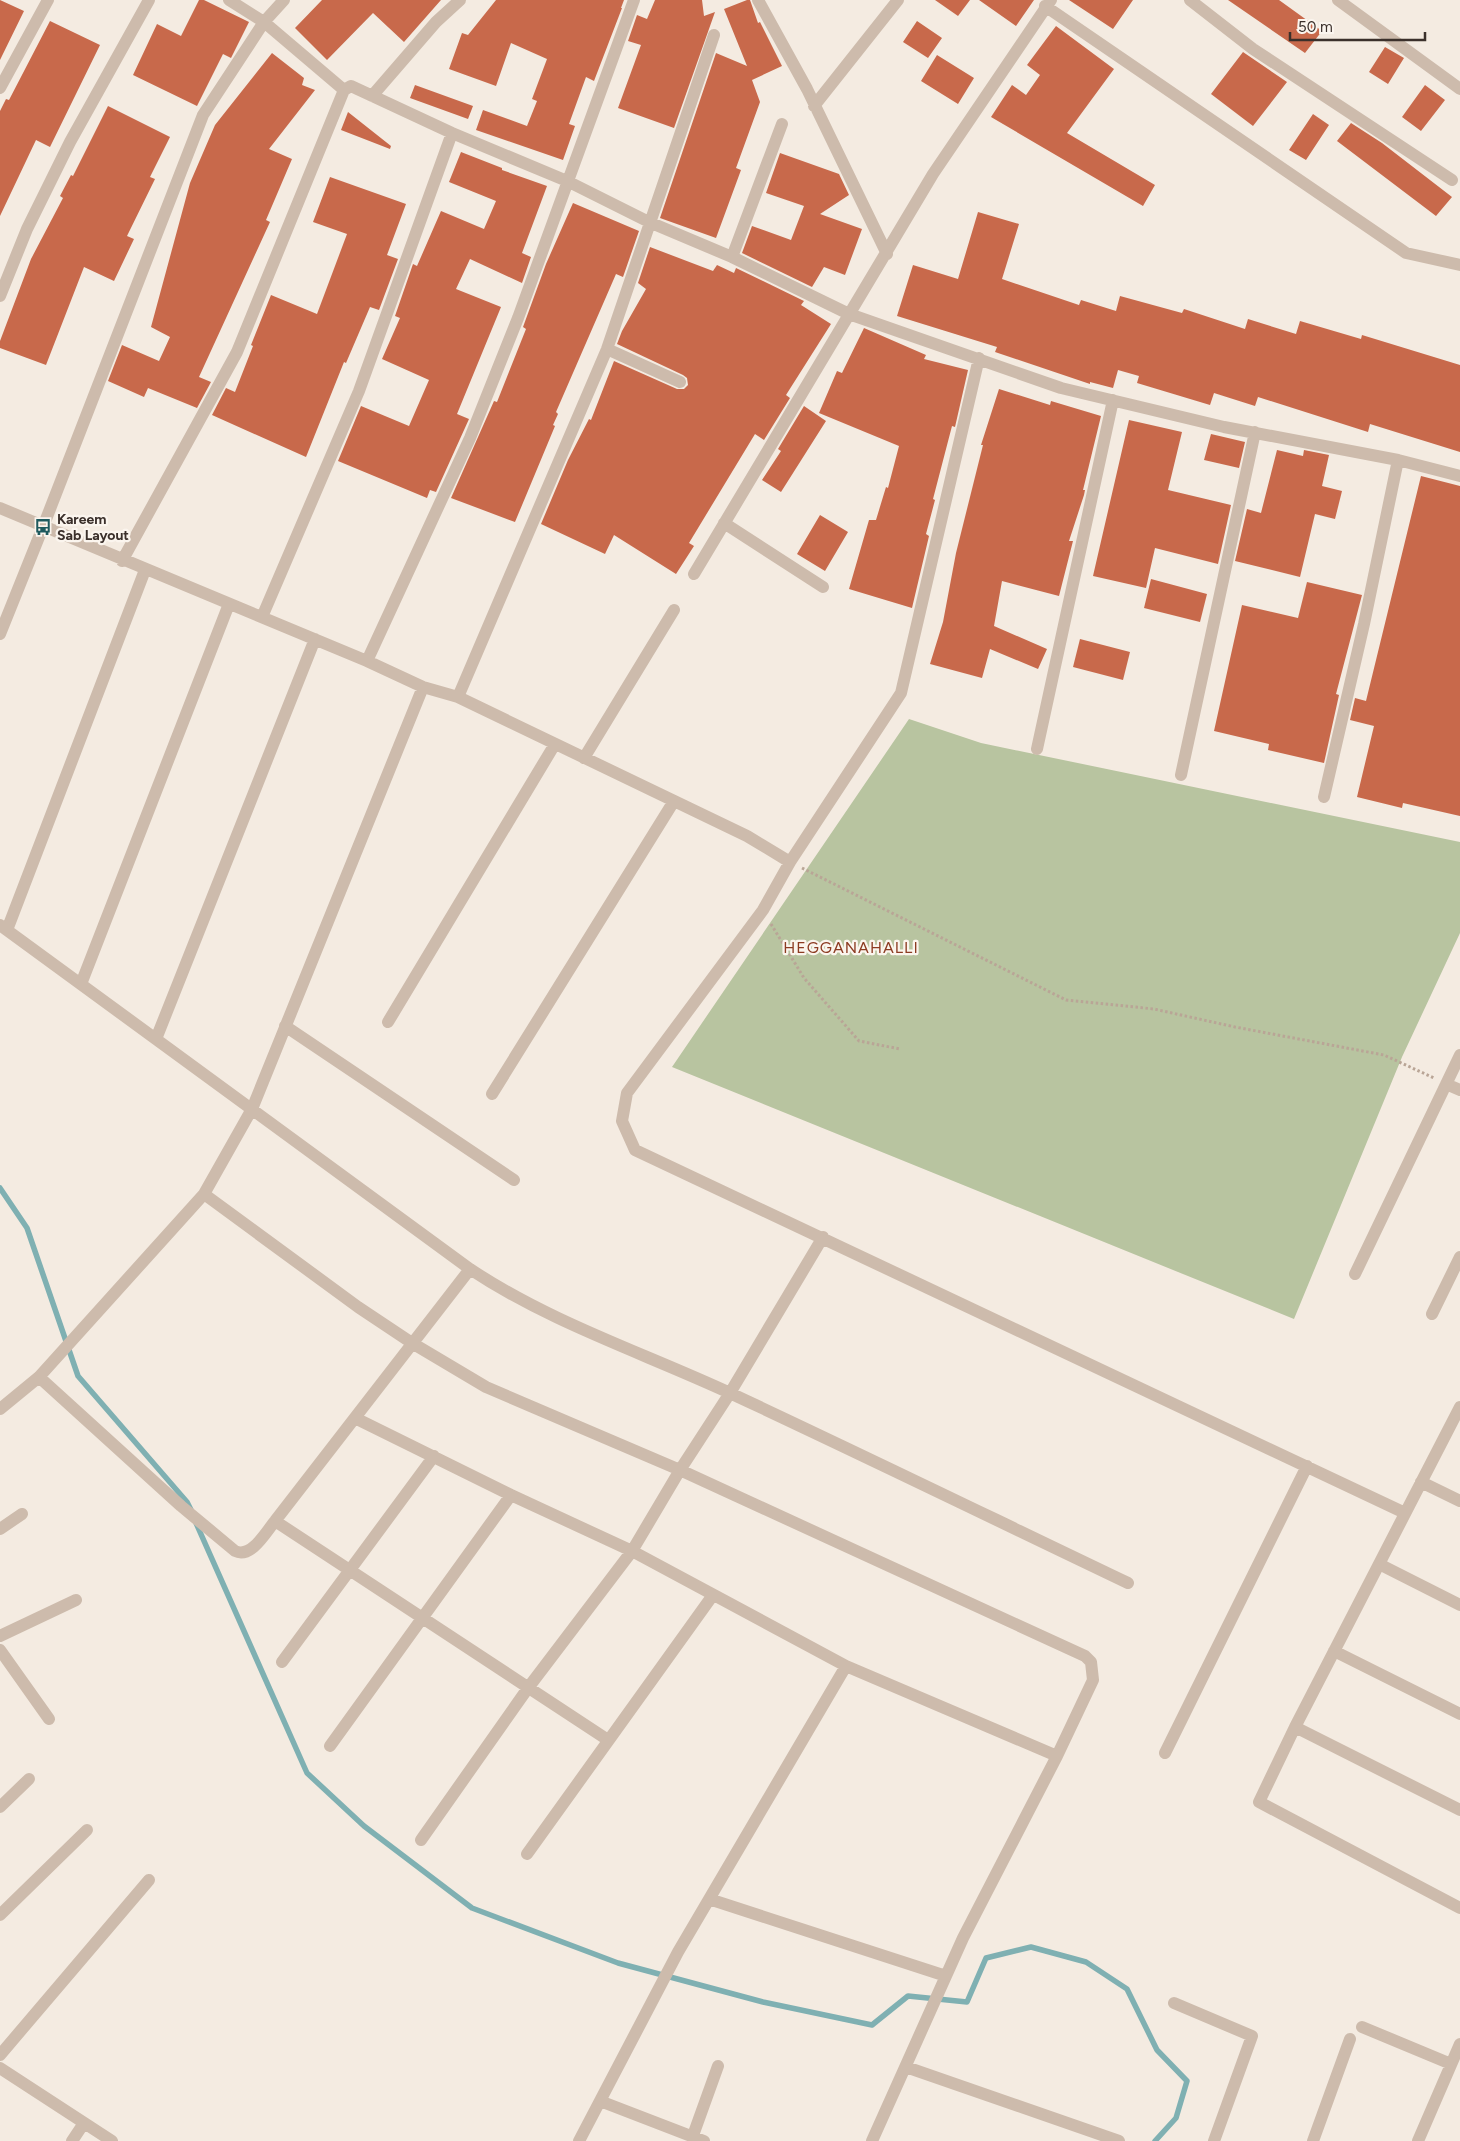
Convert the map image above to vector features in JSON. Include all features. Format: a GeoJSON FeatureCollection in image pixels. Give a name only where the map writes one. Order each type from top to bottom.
{"type":"FeatureCollection","features":[{"type":"Feature","properties":{"kind":"street"},"geometry":{"type":"LineString","coordinates":[[0,88],[48,0]]}},
{"type":"Feature","properties":{"kind":"street"},"geometry":{"type":"LineString","coordinates":[[0,296],[27,229],[53,177],[149,0]]}},
{"type":"Feature","properties":{"kind":"street"},"geometry":{"type":"LineString","coordinates":[[229,0],[264,22],[344,90]]}},
{"type":"Feature","properties":{"kind":"street"},"geometry":{"type":"LineString","coordinates":[[0,634],[203,115],[264,22],[284,0]]}},
{"type":"Feature","properties":{"kind":"street"},"geometry":{"type":"LineString","coordinates":[[372,96],[436,22],[460,0]]}},
{"type":"Feature","properties":{"kind":"street"},"geometry":{"type":"LineString","coordinates":[[367,661],[470,438],[518,318],[634,0]]}},
{"type":"Feature","properties":{"kind":"street"},"geometry":{"type":"LineString","coordinates":[[814,106],[898,0]]}},
{"type":"Feature","properties":{"kind":"street"},"geometry":{"type":"LineString","coordinates":[[1190,0],[1254,49],[1452,180]]}},
{"type":"Feature","properties":{"kind":"street"},"geometry":{"type":"LineString","coordinates":[[1338,0],[1460,89]]}},
{"type":"Feature","properties":{"kind":"street"},"geometry":{"type":"LineString","coordinates":[[762,2],[887,254]]}},
{"type":"Feature","properties":{"kind":"street"},"geometry":{"type":"LineString","coordinates":[[694,574],[849,314],[887,254],[933,174],[1048,3],[1406,253],[1460,265]]}},
{"type":"Feature","properties":{"kind":"street"},"geometry":{"type":"LineString","coordinates":[[458,697],[607,349],[714,35]]}},
{"type":"Feature","properties":{"kind":"street"},"geometry":{"type":"LineString","coordinates":[[122,561],[237,352],[344,90],[351,86],[452,134],[567,181],[649,222],[732,257],[849,314],[980,358],[1061,388],[1224,427],[1398,460],[1460,476]]}},
{"type":"Feature","properties":{"kind":"street"},"geometry":{"type":"LineString","coordinates":[[732,257],[782,124]]}},
{"type":"Feature","properties":{"kind":"street"},"geometry":{"type":"LineString","coordinates":[[262,617],[359,392],[452,134]]}},
{"type":"Feature","properties":{"kind":"street"},"geometry":{"type":"LineString","coordinates":[[607,349],[680,382]]}},
{"type":"Feature","properties":{"kind":"street"},"geometry":{"type":"LineString","coordinates":[[980,358],[901,693],[790,862],[762,910],[627,1093],[622,1121],[636,1150],[1406,1513]]}},
{"type":"Feature","properties":{"kind":"street"},"geometry":{"type":"LineString","coordinates":[[1038,749],[1113,400]]}},
{"type":"Feature","properties":{"kind":"street"},"geometry":{"type":"LineString","coordinates":[[1182,775],[1255,432]]}},
{"type":"Feature","properties":{"kind":"street"},"geometry":{"type":"LineString","coordinates":[[1324,797],[1364,624],[1398,460]]}},
{"type":"Feature","properties":{"kind":"street"},"geometry":{"type":"LineString","coordinates":[[0,508],[122,561],[367,661],[423,687],[458,697],[747,836],[790,862]]}},
{"type":"Feature","properties":{"kind":"street"},"geometry":{"type":"LineString","coordinates":[[724,523],[823,586]]}},
{"type":"Feature","properties":{"kind":"street"},"geometry":{"type":"LineString","coordinates":[[145,570],[4,927],[470,1270],[504,1292],[566,1324],[730,1393],[1128,1583]]}},
{"type":"Feature","properties":{"kind":"street"},"geometry":{"type":"LineString","coordinates":[[81,984],[230,604]]}},
{"type":"Feature","properties":{"kind":"street"},"geometry":{"type":"LineString","coordinates":[[584,758],[674,610]]}},
{"type":"Feature","properties":{"kind":"street"},"geometry":{"type":"LineString","coordinates":[[156,1039],[315,639]]}},
{"type":"Feature","properties":{"kind":"street"},"geometry":{"type":"LineString","coordinates":[[0,1408],[40,1376],[204,1194],[252,1109],[423,687]]}},
{"type":"Feature","properties":{"kind":"street"},"geometry":{"type":"LineString","coordinates":[[388,1022],[555,744]]}},
{"type":"Feature","properties":{"kind":"street"},"geometry":{"type":"LineString","coordinates":[[492,1094],[674,801]]}},
{"type":"Feature","properties":{"kind":"street"},"geometry":{"type":"LineString","coordinates":[[285,1026],[514,1180]]}},
{"type":"Feature","properties":{"kind":"street"},"geometry":{"type":"LineString","coordinates":[[1355,1274],[1460,1055]]}},
{"type":"Feature","properties":{"kind":"street"},"geometry":{"type":"LineString","coordinates":[[1446,1084],[1460,1090]]}},
{"type":"Feature","properties":{"kind":"street"},"geometry":{"type":"LineString","coordinates":[[204,1194],[358,1307],[412,1343],[503,1396],[680,1470],[1085,1656],[1091,1662],[1093,1680],[1057,1756],[963,1938],[872,2141]]}},
{"type":"Feature","properties":{"kind":"street"},"geometry":{"type":"LineString","coordinates":[[421,1840],[528,1688],[632,1551],[680,1470],[730,1393],[823,1237]]}},
{"type":"Feature","properties":{"kind":"street"},"geometry":{"type":"LineString","coordinates":[[1432,1314],[1460,1257]]}},
{"type":"Feature","properties":{"kind":"street"},"geometry":{"type":"LineString","coordinates":[[40,1376],[182,1506],[234,1551],[242,1553],[251,1549],[275,1521],[470,1270]]}},
{"type":"Feature","properties":{"kind":"street"},"geometry":{"type":"LineString","coordinates":[[1460,1407],[1295,1727],[1259,1802],[1460,1908]]}},
{"type":"Feature","properties":{"kind":"street"},"geometry":{"type":"LineString","coordinates":[[355,1418],[511,1495],[632,1551],[846,1666],[1057,1756]]}},
{"type":"Feature","properties":{"kind":"street"},"geometry":{"type":"LineString","coordinates":[[282,1662],[434,1456]]}},
{"type":"Feature","properties":{"kind":"street"},"geometry":{"type":"LineString","coordinates":[[1165,1753],[1307,1466]]}},
{"type":"Feature","properties":{"kind":"street"},"geometry":{"type":"LineString","coordinates":[[1421,1482],[1460,1501]]}},
{"type":"Feature","properties":{"kind":"street"},"geometry":{"type":"LineString","coordinates":[[330,1746],[511,1495]]}},
{"type":"Feature","properties":{"kind":"street"},"geometry":{"type":"LineString","coordinates":[[0,1529],[22,1514]]}},
{"type":"Feature","properties":{"kind":"street"},"geometry":{"type":"LineString","coordinates":[[275,1521],[608,1740]]}},
{"type":"Feature","properties":{"kind":"street"},"geometry":{"type":"LineString","coordinates":[[1379,1564],[1460,1605]]}},
{"type":"Feature","properties":{"kind":"street"},"geometry":{"type":"LineString","coordinates":[[527,1854],[713,1595]]}},
{"type":"Feature","properties":{"kind":"street"},"geometry":{"type":"LineString","coordinates":[[0,1636],[76,1600]]}},
{"type":"Feature","properties":{"kind":"street"},"geometry":{"type":"LineString","coordinates":[[1334,1651],[1460,1714]]}},
{"type":"Feature","properties":{"kind":"street"},"geometry":{"type":"LineString","coordinates":[[2,1658],[50,1719]]}},
{"type":"Feature","properties":{"kind":"street"},"geometry":{"type":"LineString","coordinates":[[579,2141],[671,1965],[846,1666]]}},
{"type":"Feature","properties":{"kind":"street"},"geometry":{"type":"LineString","coordinates":[[1295,1727],[1460,1810]]}},
{"type":"Feature","properties":{"kind":"street"},"geometry":{"type":"LineString","coordinates":[[0,1806],[29,1779]]}},
{"type":"Feature","properties":{"kind":"street"},"geometry":{"type":"LineString","coordinates":[[0,1915],[88,1830]]}},
{"type":"Feature","properties":{"kind":"street"},"geometry":{"type":"LineString","coordinates":[[0,2054],[149,1880]]}},
{"type":"Feature","properties":{"kind":"street"},"geometry":{"type":"LineString","coordinates":[[709,1899],[944,1982]]}},
{"type":"Feature","properties":{"kind":"street"},"geometry":{"type":"LineString","coordinates":[[1174,2003],[1252,2036],[1214,2141]]}},
{"type":"Feature","properties":{"kind":"street"},"geometry":{"type":"LineString","coordinates":[[1362,2027],[1451,2064]]}},
{"type":"Feature","properties":{"kind":"street"},"geometry":{"type":"LineString","coordinates":[[1313,2141],[1350,2039]]}},
{"type":"Feature","properties":{"kind":"street"},"geometry":{"type":"LineString","coordinates":[[1418,2141],[1460,2044]]}},
{"type":"Feature","properties":{"kind":"street"},"geometry":{"type":"LineString","coordinates":[[600,2101],[696,2140],[718,2066]]}},
{"type":"Feature","properties":{"kind":"street"},"geometry":{"type":"LineString","coordinates":[[0,2068],[112,2141]]}},
{"type":"Feature","properties":{"kind":"street"},"geometry":{"type":"LineString","coordinates":[[906,2068],[1119,2141]]}},
{"type":"Feature","properties":{"kind":"street"},"geometry":{"type":"LineString","coordinates":[[72,2141],[84,2123]]}},
{"type":"Feature","properties":{"kind":"path"},"geometry":{"type":"LineString","coordinates":[[790,862],[1066,1000],[1154,1009],[1235,1027],[1384,1055],[1446,1084]]}},
{"type":"Feature","properties":{"kind":"path"},"geometry":{"type":"LineString","coordinates":[[762,910],[804,978],[859,1041],[900,1049]]}},
{"type":"Feature","properties":{"kind":"green space"},"geometry":{"type":"Polygon","coordinates":[[[909,719],[981,743],[1460,842],[1460,933],[1402,1057],[1294,1319],[672,1067],[909,719]]]}},
{"type":"Feature","properties":{"kind":"building"},"geometry":{"type":"Polygon","coordinates":[[[0,0],[24,11],[0,60],[0,0]]]}},
{"type":"Feature","properties":{"kind":"building"},"geometry":{"type":"Polygon","coordinates":[[[199,0],[204,0],[249,22],[231,58],[223,54],[197,106],[133,75],[157,24],[181,36],[199,0]]]}},
{"type":"Feature","properties":{"kind":"building"},"geometry":{"type":"Polygon","coordinates":[[[322,0],[441,0],[404,42],[373,13],[327,60],[295,28],[322,0]]]}},
{"type":"Feature","properties":{"kind":"building"},"geometry":{"type":"Polygon","coordinates":[[[496,0],[624,0],[594,81],[586,77],[569,124],[575,126],[563,160],[476,130],[483,110],[527,126],[537,101],[532,99],[547,59],[511,43],[496,86],[449,69],[462,33],[468,35],[496,0]]]}},
{"type":"Feature","properties":{"kind":"building"},"geometry":{"type":"Polygon","coordinates":[[[655,0],[702,0],[704,16],[715,12],[674,128],[618,108],[641,45],[628,41],[637,15],[647,19],[655,0]]]}},
{"type":"Feature","properties":{"kind":"building"},"geometry":{"type":"Polygon","coordinates":[[[750,0],[758,23],[760,22],[782,66],[752,80],[760,102],[736,168],[741,170],[716,238],[660,218],[716,53],[747,66],[724,9],[750,0]]]}},
{"type":"Feature","properties":{"kind":"building"},"geometry":{"type":"Polygon","coordinates":[[[935,0],[970,0],[958,16],[935,0]]]}},
{"type":"Feature","properties":{"kind":"building"},"geometry":{"type":"Polygon","coordinates":[[[979,0],[1034,0],[1016,26],[979,0]]]}},
{"type":"Feature","properties":{"kind":"building"},"geometry":{"type":"Polygon","coordinates":[[[1069,0],[1133,0],[1113,29],[1069,0]]]}},
{"type":"Feature","properties":{"kind":"building"},"geometry":{"type":"Polygon","coordinates":[[[1228,0],[1279,0],[1322,31],[1305,53],[1228,0]]]}},
{"type":"Feature","properties":{"kind":"building"},"geometry":{"type":"Polygon","coordinates":[[[50,21],[100,45],[50,147],[36,140],[0,216],[0,111],[6,99],[9,100],[50,21]]]}},
{"type":"Feature","properties":{"kind":"building"},"geometry":{"type":"Polygon","coordinates":[[[917,21],[942,38],[928,58],[903,42],[917,21]]]}},
{"type":"Feature","properties":{"kind":"building"},"geometry":{"type":"Polygon","coordinates":[[[1056,26],[1114,69],[1067,133],[1155,185],[1143,206],[991,117],[1012,85],[1026,95],[1040,75],[1027,65],[1056,26]]]}},
{"type":"Feature","properties":{"kind":"building"},"geometry":{"type":"Polygon","coordinates":[[[1385,47],[1404,58],[1388,84],[1369,72],[1385,47]]]}},
{"type":"Feature","properties":{"kind":"building"},"geometry":{"type":"Polygon","coordinates":[[[1243,52],[1287,82],[1253,126],[1211,94],[1243,52]]]}},
{"type":"Feature","properties":{"kind":"building"},"geometry":{"type":"Polygon","coordinates":[[[272,53],[304,78],[302,85],[315,90],[269,149],[292,159],[266,220],[270,222],[199,377],[211,382],[197,408],[148,388],[144,397],[108,381],[122,345],[159,361],[170,337],[151,327],[190,183],[215,125],[272,53]]]}},
{"type":"Feature","properties":{"kind":"building"},"geometry":{"type":"Polygon","coordinates":[[[937,55],[974,78],[958,104],[921,81],[937,55]]]}},
{"type":"Feature","properties":{"kind":"building"},"geometry":{"type":"Polygon","coordinates":[[[415,85],[473,106],[468,119],[410,98],[415,85]]]}},
{"type":"Feature","properties":{"kind":"building"},"geometry":{"type":"Polygon","coordinates":[[[1425,85],[1445,100],[1421,131],[1402,117],[1425,85]]]}},
{"type":"Feature","properties":{"kind":"building"},"geometry":{"type":"Polygon","coordinates":[[[108,106],[170,137],[150,177],[155,179],[127,236],[134,239],[114,281],[84,267],[46,365],[0,348],[0,341],[31,259],[63,198],[60,196],[71,175],[73,176],[108,106]]]}},
{"type":"Feature","properties":{"kind":"building"},"geometry":{"type":"Polygon","coordinates":[[[348,112],[391,146],[390,149],[341,130],[348,112]]]}},
{"type":"Feature","properties":{"kind":"building"},"geometry":{"type":"Polygon","coordinates":[[[1313,114],[1329,125],[1306,160],[1289,150],[1313,114]]]}},
{"type":"Feature","properties":{"kind":"building"},"geometry":{"type":"Polygon","coordinates":[[[1351,123],[1382,143],[1452,197],[1436,216],[1337,141],[1351,123]]]}},
{"type":"Feature","properties":{"kind":"building"},"geometry":{"type":"Polygon","coordinates":[[[461,152],[502,168],[502,170],[547,186],[522,253],[531,257],[522,283],[470,259],[456,289],[501,307],[457,414],[469,419],[436,492],[430,490],[427,498],[338,461],[361,406],[409,426],[429,380],[382,359],[400,318],[395,316],[413,264],[417,266],[441,211],[484,229],[496,201],[449,182],[461,152]]]}},
{"type":"Feature","properties":{"kind":"building"},"geometry":{"type":"Polygon","coordinates":[[[780,153],[839,174],[849,195],[820,214],[862,229],[845,275],[824,267],[812,287],[742,253],[752,226],[791,240],[804,206],[766,193],[780,153]]]}},
{"type":"Feature","properties":{"kind":"building"},"geometry":{"type":"Polygon","coordinates":[[[330,177],[406,204],[387,255],[398,259],[379,310],[370,307],[346,363],[344,362],[306,457],[212,415],[226,388],[235,392],[271,295],[317,314],[347,234],[313,222],[330,177]]]}},
{"type":"Feature","properties":{"kind":"building"},"geometry":{"type":"Polygon","coordinates":[[[573,203],[639,231],[623,277],[616,274],[556,412],[558,414],[553,425],[555,426],[515,522],[451,498],[494,401],[497,402],[526,329],[523,327],[546,264],[573,203]]]}},
{"type":"Feature","properties":{"kind":"building"},"geometry":{"type":"Polygon","coordinates":[[[978,212],[1019,224],[1002,279],[1079,305],[1081,300],[1116,311],[1120,296],[1182,313],[1184,309],[1245,329],[1248,319],[1296,334],[1300,321],[1361,339],[1362,335],[1460,365],[1460,452],[1370,424],[1368,432],[1258,397],[1255,406],[1214,393],[1210,405],[1137,383],[1139,376],[1118,370],[1113,388],[1090,382],[1090,384],[995,352],[997,347],[897,316],[913,265],[958,279],[978,212]]]}},
{"type":"Feature","properties":{"kind":"building"},"geometry":{"type":"Polygon","coordinates":[[[650,247],[713,271],[717,265],[734,273],[736,268],[804,301],[801,305],[831,324],[786,395],[790,398],[764,440],[755,434],[689,543],[694,546],[676,574],[614,535],[605,554],[541,524],[568,460],[589,419],[591,420],[614,361],[677,389],[684,389],[688,385],[687,378],[683,375],[617,344],[622,331],[646,289],[638,283],[650,247]]]}},
{"type":"Feature","properties":{"kind":"building"},"geometry":{"type":"Polygon","coordinates":[[[864,328],[926,355],[924,359],[968,370],[955,427],[952,426],[933,499],[935,500],[926,534],[929,536],[912,608],[849,589],[869,520],[876,520],[886,487],[888,488],[899,446],[819,413],[837,371],[842,373],[864,328]]]}},
{"type":"Feature","properties":{"kind":"building"},"geometry":{"type":"Polygon","coordinates":[[[999,389],[1050,405],[1051,401],[1101,416],[1083,490],[1085,490],[1084,495],[1069,541],[1073,541],[1059,596],[1002,581],[994,626],[1047,649],[1038,669],[990,649],[982,678],[930,664],[943,622],[956,553],[983,445],[981,445],[999,389]]]}},
{"type":"Feature","properties":{"kind":"building"},"geometry":{"type":"Polygon","coordinates":[[[804,406],[826,421],[781,492],[762,480],[781,451],[778,449],[804,406]]]}},
{"type":"Feature","properties":{"kind":"building"},"geometry":{"type":"Polygon","coordinates":[[[1129,420],[1182,432],[1168,490],[1231,505],[1218,564],[1155,548],[1146,588],[1093,576],[1129,420]]]}},
{"type":"Feature","properties":{"kind":"building"},"geometry":{"type":"Polygon","coordinates":[[[1211,434],[1245,442],[1239,468],[1204,460],[1211,434]]]}},
{"type":"Feature","properties":{"kind":"building"},"geometry":{"type":"Polygon","coordinates":[[[1277,450],[1303,456],[1304,450],[1329,455],[1322,486],[1342,491],[1335,519],[1315,514],[1300,577],[1235,561],[1247,509],[1261,513],[1277,450]]]}},
{"type":"Feature","properties":{"kind":"building"},"geometry":{"type":"Polygon","coordinates":[[[1421,476],[1460,486],[1460,816],[1403,803],[1402,808],[1357,797],[1374,726],[1350,720],[1355,698],[1366,701],[1421,476]]]}},
{"type":"Feature","properties":{"kind":"building"},"geometry":{"type":"Polygon","coordinates":[[[820,515],[848,532],[825,571],[797,554],[820,515]]]}},
{"type":"Feature","properties":{"kind":"building"},"geometry":{"type":"Polygon","coordinates":[[[1151,579],[1207,594],[1200,622],[1144,608],[1151,579]]]}},
{"type":"Feature","properties":{"kind":"building"},"geometry":{"type":"Polygon","coordinates":[[[1307,582],[1362,595],[1336,694],[1339,695],[1324,763],[1268,750],[1269,744],[1214,731],[1242,605],[1298,618],[1307,582]]]}},
{"type":"Feature","properties":{"kind":"building"},"geometry":{"type":"Polygon","coordinates":[[[1080,639],[1130,652],[1123,680],[1073,667],[1080,639]]]}},
{"type":"Feature","properties":{"kind":"waterway"},"geometry":{"type":"LineString","coordinates":[[0,1188],[27,1228],[78,1376],[187,1502],[191,1510]]}},
{"type":"Feature","properties":{"kind":"waterway"},"geometry":{"type":"LineString","coordinates":[[196,1523],[307,1773],[364,1826],[472,1908],[618,1963],[763,2002],[872,2025],[908,1996],[967,2002],[986,1958],[1031,1947],[1086,1962],[1127,1989],[1157,2050],[1187,2081],[1176,2118],[1155,2141]]}},
{"type":"Feature","properties":{"kind":"place","name":"Kareem Sab Layout"},"geometry":{"type":"Point","coordinates":[43,527]}},
{"type":"Feature","properties":{"kind":"district","name":"HEGGANAHALLI"},"geometry":{"type":"Point","coordinates":[851,947]}}]}
